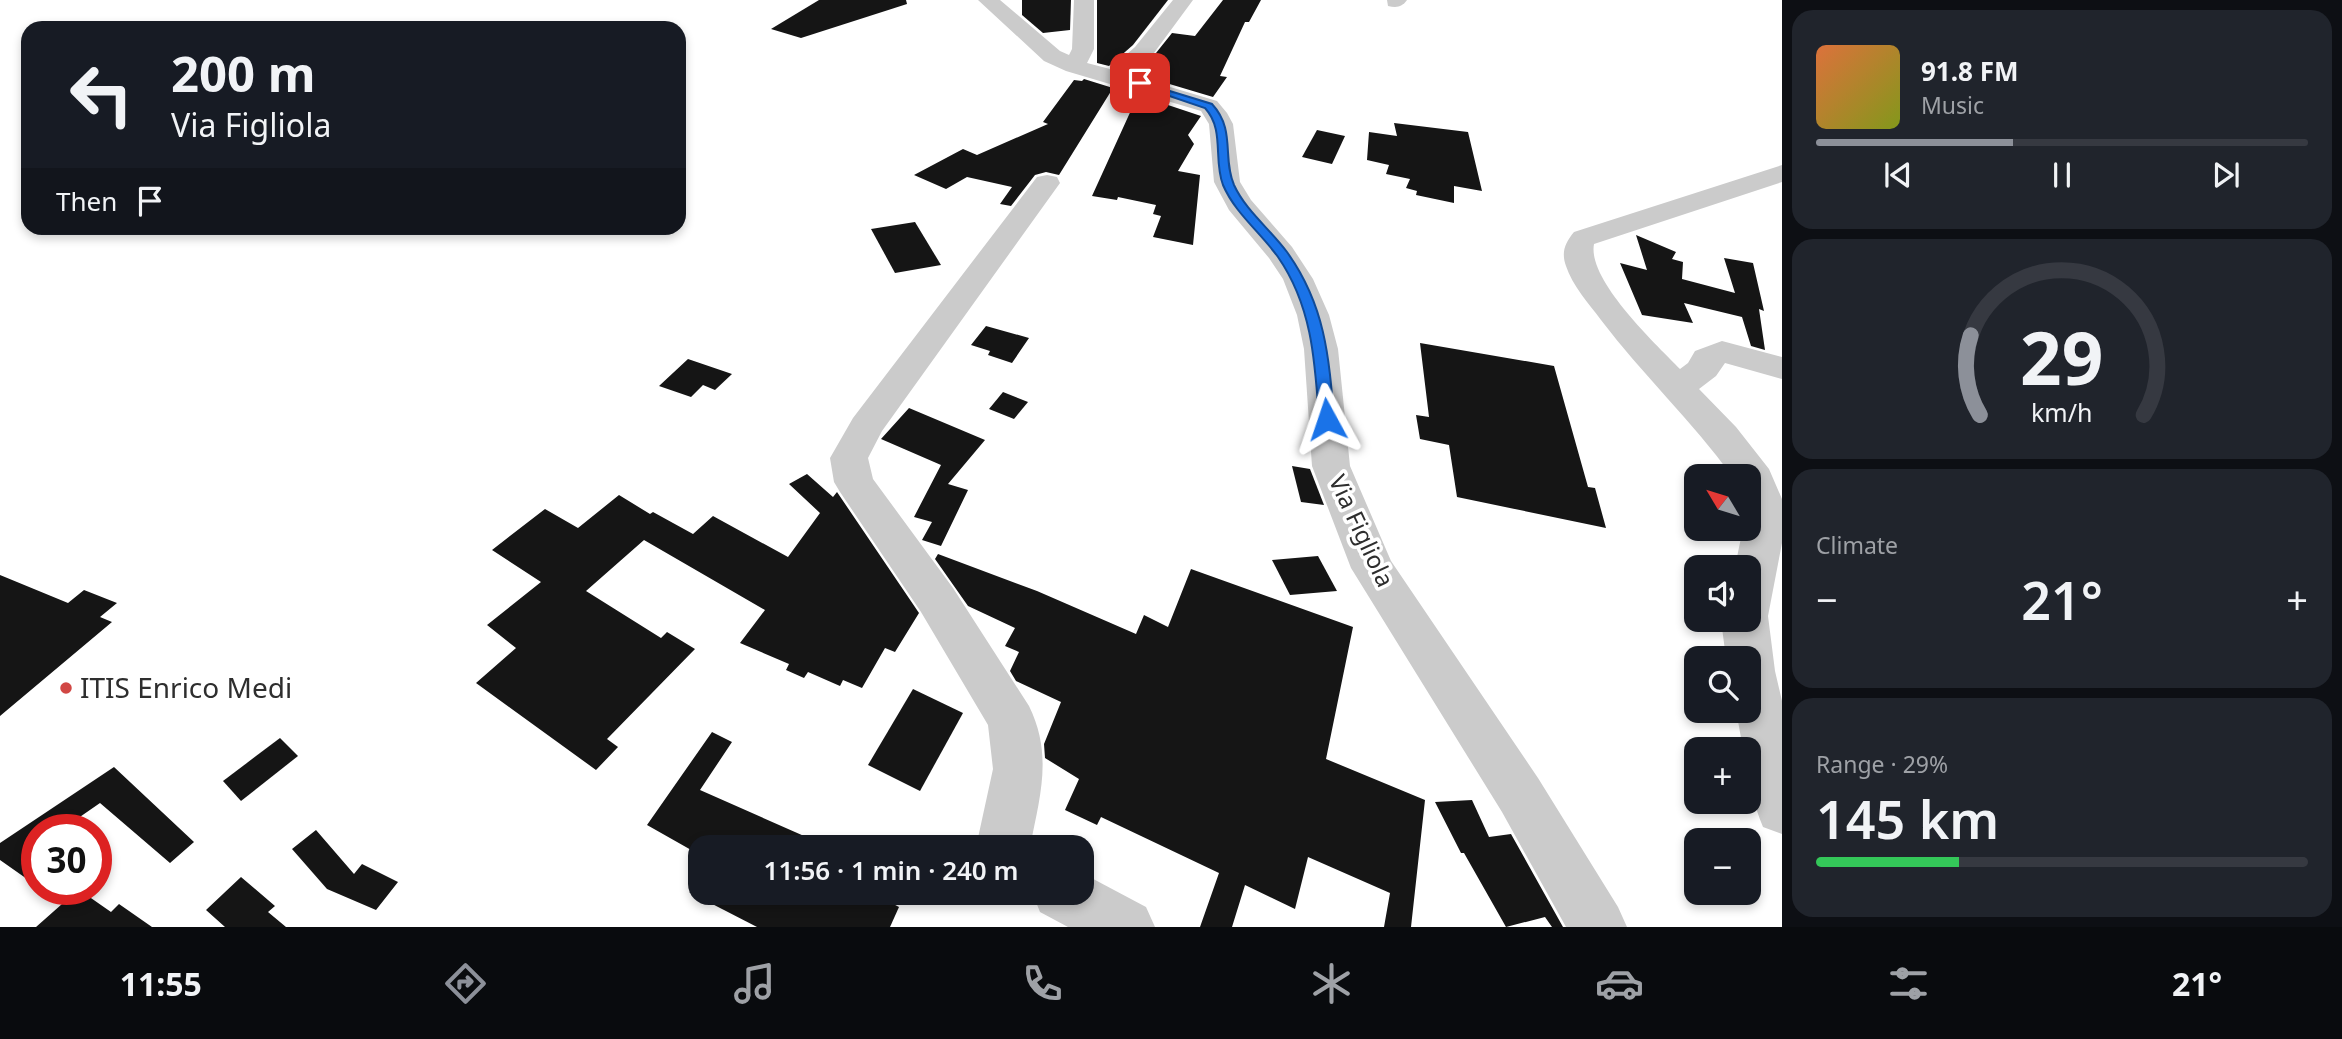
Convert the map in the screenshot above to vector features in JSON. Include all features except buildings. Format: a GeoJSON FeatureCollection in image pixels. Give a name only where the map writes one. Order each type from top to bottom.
{"type":"FeatureCollection","features":[{"type":"Feature","properties":{"kind":"street","name":"Via Figliola"},"geometry":{"type":"LineString","coordinates":[[988,0],[1052,56],[1074,66],[1209,106],[1215,113],[1221,124],[1227,182],[1239,204],[1281,253],[1298,279],[1314,315],[1321,349],[1331,466],[1372,568],[1520,795],[1598,927]]}},
{"type":"Feature","properties":{"kind":"street"},"geometry":{"type":"LineString","coordinates":[[1074,66],[1083,49],[1084,0]]}},
{"type":"Feature","properties":{"kind":"street"},"geometry":{"type":"LineString","coordinates":[[1115,77],[1143,52],[1182,0]]}},
{"type":"Feature","properties":{"kind":"street"},"geometry":{"type":"LineString","coordinates":[[1759,555],[1767,513],[1755,479],[1723,436],[1636,342],[1597,293],[1581,267],[1578,253],[1579,244],[1590,236],[1782,173]]}},
{"type":"Feature","properties":{"kind":"street"},"geometry":{"type":"LineString","coordinates":[[1005,835],[1019,769],[1012,721],[937,600],[854,482],[849,458],[866,427],[1047,183]]}},
{"type":"Feature","properties":{"kind":"street"},"geometry":{"type":"LineString","coordinates":[[1679,387],[1704,368],[1707,358],[1721,351],[1782,368]]}},
{"type":"Feature","properties":{"kind":"street"},"geometry":{"type":"LineString","coordinates":[[1746,632],[1782,809]]}},
{"type":"Feature","properties":{"kind":"street"},"geometry":{"type":"LineString","coordinates":[[1085,905],[1126,927]]}},
{"type":"Feature","properties":{"kind":"place","name":"ITIS Enrico Medi"},"geometry":{"type":"Point","coordinates":[66,688]}},
{"type":"Feature","properties":{"kind":"route"},"geometry":{"type":"LineString","coordinates":[[1140,83],[1209,106],[1215,113],[1221,124],[1227,182],[1239,204],[1281,253],[1298,279],[1314,315],[1321,349],[1327,419]]}}]}
